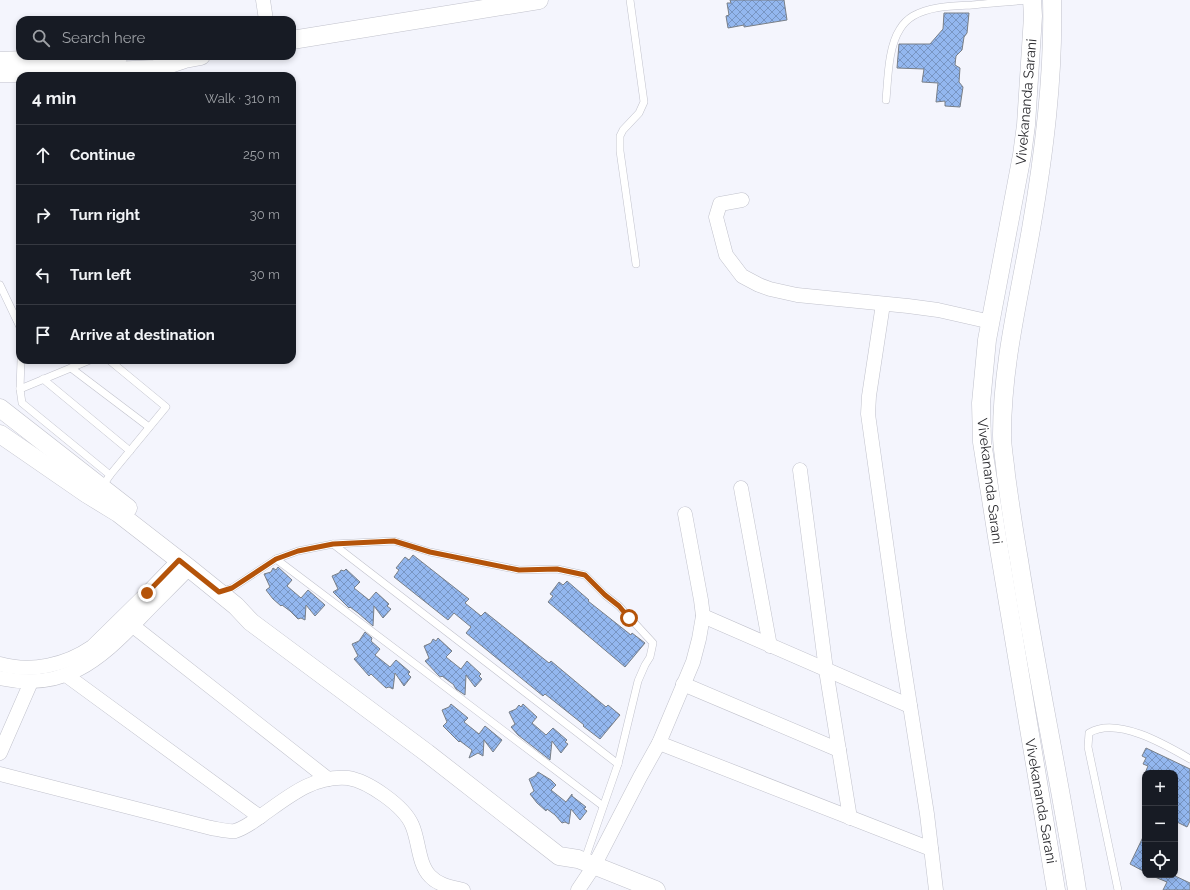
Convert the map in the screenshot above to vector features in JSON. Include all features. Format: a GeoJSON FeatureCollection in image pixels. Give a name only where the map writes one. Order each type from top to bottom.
{"type":"FeatureCollection","features":[{"type":"Feature","properties":{"kind":"street"},"geometry":{"type":"LineString","coordinates":[[263,0],[265,16]]}},
{"type":"Feature","properties":{"kind":"street"},"geometry":{"type":"LineString","coordinates":[[296,39],[539,0]]}},
{"type":"Feature","properties":{"kind":"street","name":"Vivekananda Sarani"},"geometry":{"type":"LineString","coordinates":[[1032,0],[1033,16],[1026,125],[1012,211],[987,340],[981,396],[982,442],[1056,890]]}},
{"type":"Feature","properties":{"kind":"street","name":"Vivekananda Sarani"},"geometry":{"type":"LineString","coordinates":[[1052,0],[1053,36],[1049,92],[1038,185],[1005,369],[1002,437],[1020,571],[1064,806],[1077,890]]}},
{"type":"Feature","properties":{"kind":"street"},"geometry":{"type":"LineString","coordinates":[[0,61],[24,60]]}},
{"type":"Feature","properties":{"kind":"street"},"geometry":{"type":"LineString","coordinates":[[89,72],[155,69],[184,60]]}},
{"type":"Feature","properties":{"kind":"street"},"geometry":{"type":"LineString","coordinates":[[0,73],[16,73]]}},
{"type":"Feature","properties":{"kind":"street"},"geometry":{"type":"LineString","coordinates":[[742,200],[720,204],[716,217],[726,255],[742,276],[770,289],[787,293],[992,315]]}},
{"type":"Feature","properties":{"kind":"street"},"geometry":{"type":"LineString","coordinates":[[883,304],[869,396],[868,414],[899,635],[927,814],[936,890]]}},
{"type":"Feature","properties":{"kind":"street"},"geometry":{"type":"LineString","coordinates":[[13,410],[178,560],[225,590]]}},
{"type":"Feature","properties":{"kind":"street"},"geometry":{"type":"LineString","coordinates":[[0,434],[107,496],[225,590],[236,606],[251,622],[427,753],[559,856],[585,862],[654,890]]}},
{"type":"Feature","properties":{"kind":"street"},"geometry":{"type":"LineString","coordinates":[[800,470],[826,670],[850,818]]}},
{"type":"Feature","properties":{"kind":"street"},"geometry":{"type":"LineString","coordinates":[[741,488],[770,646]]}},
{"type":"Feature","properties":{"kind":"street"},"geometry":{"type":"LineString","coordinates":[[578,890],[585,862],[640,778],[659,743],[693,662],[699,639],[702,616],[701,600],[685,514]]}},
{"type":"Feature","properties":{"kind":"street"},"geometry":{"type":"LineString","coordinates":[[0,678],[31,682],[46,680],[66,675],[91,662],[133,626],[178,560]]}},
{"type":"Feature","properties":{"kind":"street"},"geometry":{"type":"LineString","coordinates":[[0,664],[9,667],[40,667],[60,662],[82,653],[108,631],[178,560]]}},
{"type":"Feature","properties":{"kind":"street"},"geometry":{"type":"LineString","coordinates":[[702,616],[910,706]]}},
{"type":"Feature","properties":{"kind":"street"},"geometry":{"type":"LineString","coordinates":[[133,626],[328,779]]}},
{"type":"Feature","properties":{"kind":"street"},"geometry":{"type":"LineString","coordinates":[[66,675],[260,817]]}},
{"type":"Feature","properties":{"kind":"street"},"geometry":{"type":"LineString","coordinates":[[0,751],[31,682]]}},
{"type":"Feature","properties":{"kind":"street"},"geometry":{"type":"LineString","coordinates":[[683,684],[839,750]]}},
{"type":"Feature","properties":{"kind":"street"},"geometry":{"type":"LineString","coordinates":[[1023,691],[1041,688]]}},
{"type":"Feature","properties":{"kind":"street"},"geometry":{"type":"LineString","coordinates":[[659,743],[931,849]]}},
{"type":"Feature","properties":{"kind":"street"},"geometry":{"type":"LineString","coordinates":[[0,774],[211,828],[233,831],[245,828],[309,784],[328,779],[348,778],[364,783],[395,804],[406,814],[413,825],[424,868],[429,876],[440,884],[463,890]]}},
{"type":"Feature","properties":{"kind":"lane"},"geometry":{"type":"LineString","coordinates":[[630,0],[644,102],[639,113],[622,130],[620,136],[620,151],[636,264]]}},
{"type":"Feature","properties":{"kind":"lane"},"geometry":{"type":"LineString","coordinates":[[886,100],[895,39],[904,22],[913,16],[929,10],[1027,0]]}},
{"type":"Feature","properties":{"kind":"lane"},"geometry":{"type":"LineString","coordinates":[[0,285],[16,319]]}},
{"type":"Feature","properties":{"kind":"lane"},"geometry":{"type":"LineString","coordinates":[[13,410],[20,389],[21,364]]}},
{"type":"Feature","properties":{"kind":"lane"},"geometry":{"type":"LineString","coordinates":[[20,389],[80,364]]}},
{"type":"Feature","properties":{"kind":"lane"},"geometry":{"type":"LineString","coordinates":[[107,496],[130,450],[166,407],[114,364]]}},
{"type":"Feature","properties":{"kind":"lane"},"geometry":{"type":"LineString","coordinates":[[71,368],[149,427]]}},
{"type":"Feature","properties":{"kind":"lane"},"geometry":{"type":"LineString","coordinates":[[43,379],[130,450]]}},
{"type":"Feature","properties":{"kind":"lane"},"geometry":{"type":"LineString","coordinates":[[225,590],[276,559],[298,551],[333,544],[394,541],[430,552],[519,570],[557,569],[585,575],[605,595],[619,606],[653,643],[650,657],[638,681],[618,764],[585,862]]}},
{"type":"Feature","properties":{"kind":"lane"},"geometry":{"type":"LineString","coordinates":[[333,544],[618,764]]}},
{"type":"Feature","properties":{"kind":"lane"},"geometry":{"type":"LineString","coordinates":[[276,559],[603,806]]}},
{"type":"Feature","properties":{"kind":"lane"},"geometry":{"type":"LineString","coordinates":[[1118,890],[1088,747],[1089,733],[1094,730],[1109,728],[1127,730],[1160,742],[1190,759]]}},
{"type":"Feature","properties":{"kind":"building"},"geometry":{"type":"Polygon","coordinates":[[[730,0],[784,0],[787,20],[728,28],[726,16],[729,15],[727,3],[731,3],[730,0]]]}},
{"type":"Feature","properties":{"kind":"building"},"geometry":{"type":"Polygon","coordinates":[[[944,13],[969,13],[967,33],[964,37],[962,50],[956,56],[955,65],[960,68],[959,82],[963,87],[960,107],[945,106],[945,101],[936,102],[938,83],[922,82],[924,69],[897,68],[899,44],[930,44],[943,29],[944,13]]]}},
{"type":"Feature","properties":{"kind":"building"},"geometry":{"type":"Polygon","coordinates":[[[413,555],[469,599],[465,603],[481,616],[485,612],[549,663],[551,661],[606,707],[608,705],[620,715],[600,739],[545,694],[543,696],[466,633],[471,627],[454,613],[448,620],[394,577],[399,570],[396,568],[405,557],[409,560],[413,555]]]}},
{"type":"Feature","properties":{"kind":"building"},"geometry":{"type":"Polygon","coordinates":[[[278,567],[292,580],[287,586],[301,598],[308,590],[325,605],[315,616],[306,605],[305,620],[301,618],[298,619],[290,611],[273,599],[266,590],[270,587],[264,574],[271,572],[273,568],[276,570],[278,567]]]}},
{"type":"Feature","properties":{"kind":"building"},"geometry":{"type":"Polygon","coordinates":[[[346,569],[360,582],[354,588],[369,600],[376,592],[389,604],[387,606],[391,609],[383,618],[374,606],[373,626],[350,607],[349,608],[333,592],[338,589],[332,576],[339,573],[341,570],[344,571],[346,569]]]}},
{"type":"Feature","properties":{"kind":"building"},"geometry":{"type":"Polygon","coordinates":[[[567,581],[589,600],[588,601],[631,635],[632,633],[645,643],[625,667],[548,602],[553,596],[550,594],[559,582],[563,585],[567,581]]]}},
{"type":"Feature","properties":{"kind":"building"},"geometry":{"type":"Polygon","coordinates":[[[365,632],[372,638],[371,641],[380,649],[375,655],[390,667],[396,660],[410,672],[408,674],[411,677],[404,686],[395,673],[393,689],[389,687],[386,688],[371,674],[369,676],[354,659],[358,656],[352,644],[359,641],[365,632]]]}},
{"type":"Feature","properties":{"kind":"building"},"geometry":{"type":"Polygon","coordinates":[[[438,638],[452,651],[446,657],[461,669],[467,661],[481,674],[479,676],[482,679],[475,687],[466,675],[465,695],[442,676],[439,676],[425,661],[429,658],[424,646],[431,643],[433,639],[436,641],[438,638]]]}},
{"type":"Feature","properties":{"kind":"building"},"geometry":{"type":"Polygon","coordinates":[[[451,704],[468,718],[464,722],[479,734],[485,726],[502,740],[493,752],[484,740],[483,756],[478,753],[469,758],[472,750],[460,741],[459,742],[443,726],[447,722],[442,710],[449,707],[451,704]]]}},
{"type":"Feature","properties":{"kind":"building"},"geometry":{"type":"Polygon","coordinates":[[[523,704],[537,717],[532,723],[546,735],[553,728],[567,740],[565,742],[568,744],[561,753],[552,741],[550,760],[518,735],[511,727],[515,724],[509,712],[516,709],[519,705],[521,707],[523,704]]]}},
{"type":"Feature","properties":{"kind":"building"},"geometry":{"type":"Polygon","coordinates":[[[1146,748],[1190,769],[1190,821],[1187,827],[1178,822],[1178,770],[1146,770],[1148,766],[1143,764],[1146,758],[1142,756],[1146,748]]]}},
{"type":"Feature","properties":{"kind":"building"},"geometry":{"type":"Polygon","coordinates":[[[538,772],[556,785],[551,790],[566,802],[572,794],[572,796],[586,807],[584,809],[587,811],[580,820],[571,809],[569,824],[565,822],[562,823],[555,815],[547,809],[546,811],[537,803],[530,794],[534,791],[529,779],[535,776],[538,772]]]}},
{"type":"Feature","properties":{"kind":"building"},"geometry":{"type":"Polygon","coordinates":[[[1142,839],[1142,870],[1130,864],[1142,839]]]}},
{"type":"Feature","properties":{"kind":"building"},"geometry":{"type":"Polygon","coordinates":[[[1178,877],[1190,883],[1190,890],[1163,890],[1167,882],[1157,878],[1178,877]]]}},
{"type":"Feature","properties":{"kind":"route"},"geometry":{"type":"LineString","coordinates":[[147,593],[179,560],[219,592],[232,588],[276,559],[298,551],[333,544],[394,541],[430,552],[519,570],[557,569],[585,575],[597,588],[619,606],[629,618]]}}]}
